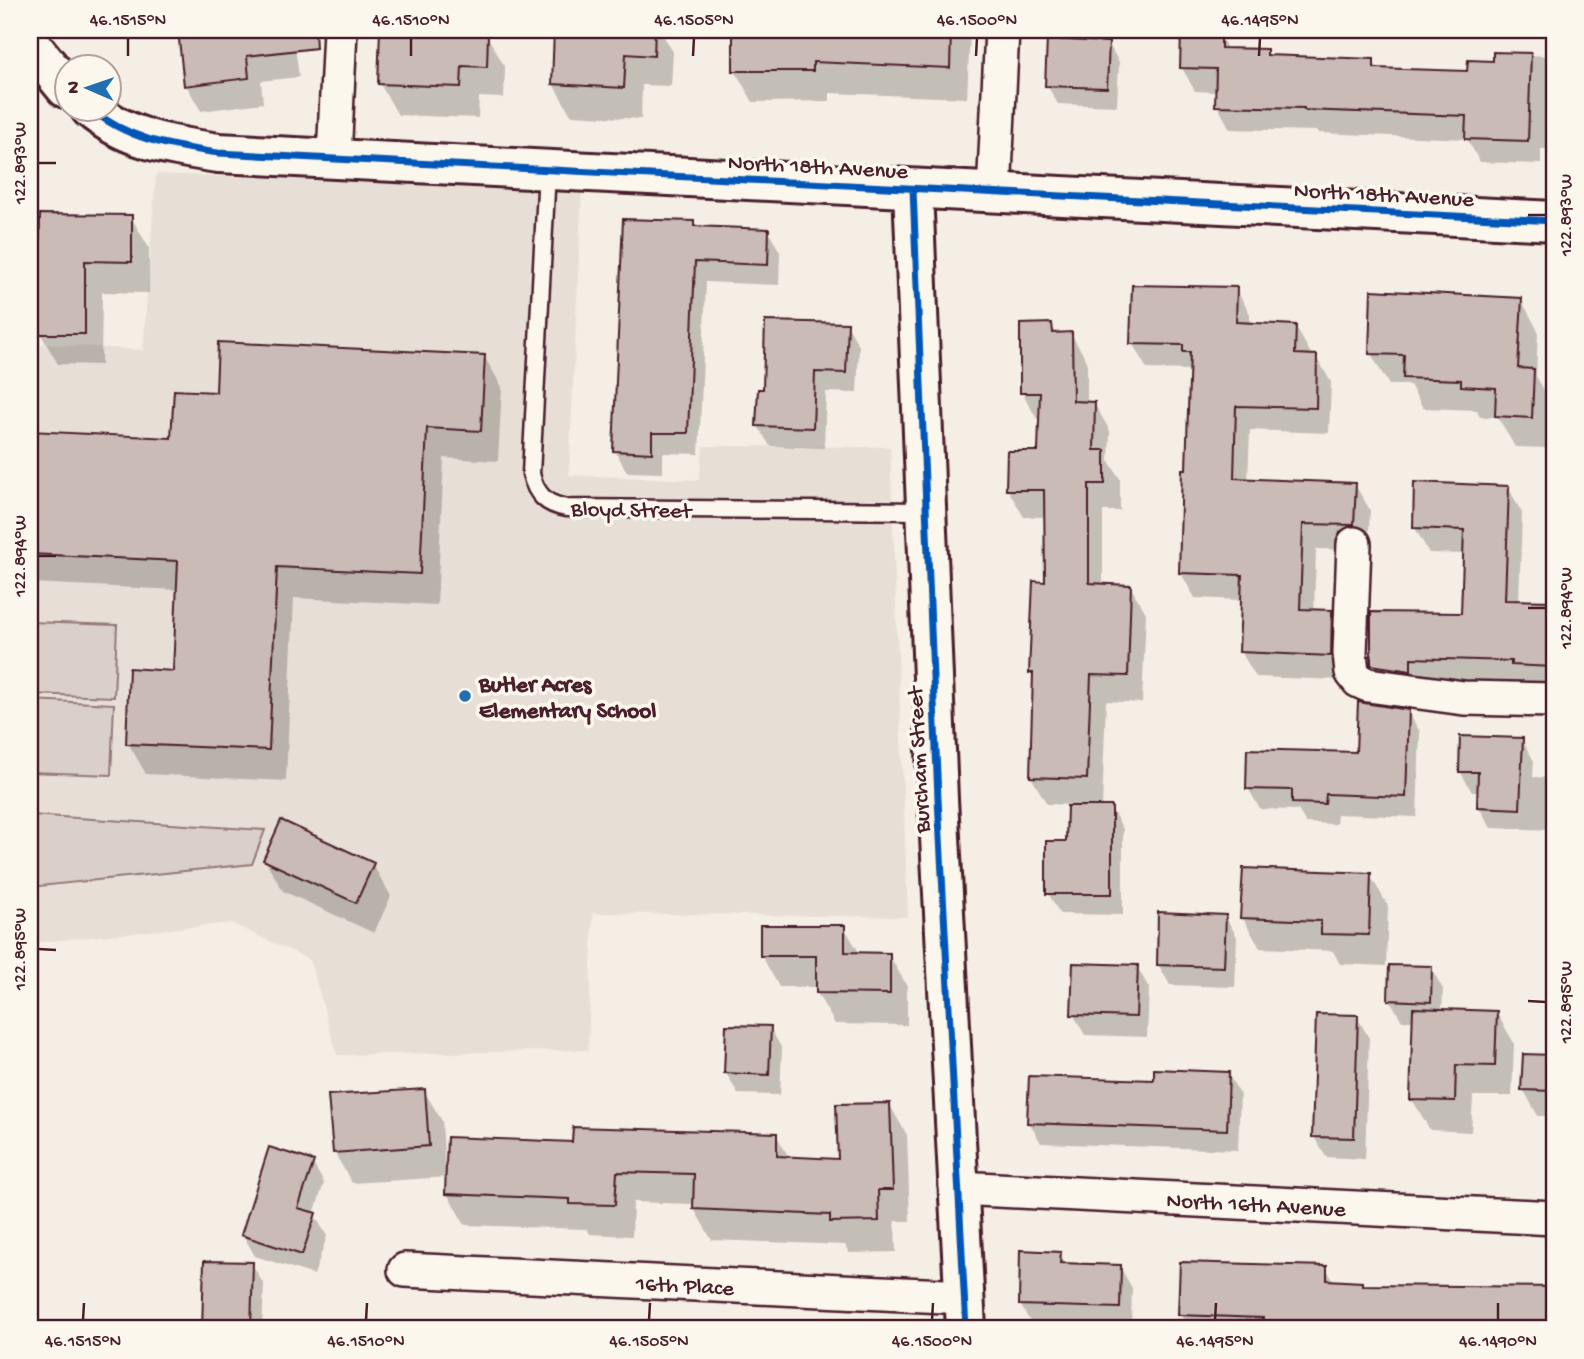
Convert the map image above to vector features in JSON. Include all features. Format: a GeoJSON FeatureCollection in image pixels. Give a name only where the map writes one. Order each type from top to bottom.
{"type":"FeatureCollection","features":[{"type":"Feature","properties":{"kind":"street"},"geometry":{"type":"LineString","coordinates":[[334,159],[340,30]]}},
{"type":"Feature","properties":{"kind":"street"},"geometry":{"type":"LineString","coordinates":[[994,194],[1002,30]]}},
{"type":"Feature","properties":{"kind":"street"},"geometry":{"type":"LineString","coordinates":[[30,44],[52,71]]}},
{"type":"Feature","properties":{"kind":"street","name":"North 18th Avenue"},"geometry":{"type":"LineString","coordinates":[[106,122],[161,145],[218,153],[1554,221]]}},
{"type":"Feature","properties":{"kind":"street","name":"Burcham Street"},"geometry":{"type":"LineString","coordinates":[[913,189],[937,772],[965,1313]]}},
{"type":"Feature","properties":{"kind":"street"},"geometry":{"type":"LineString","coordinates":[[1354,544],[1350,653],[1352,672],[1359,681],[1368,685],[1464,698],[1554,700]]}},
{"type":"Feature","properties":{"kind":"street","name":"North 16th Avenue"},"geometry":{"type":"LineString","coordinates":[[958,1188],[1554,1218]]}},
{"type":"Feature","properties":{"kind":"street","name":"16th Place"},"geometry":{"type":"LineString","coordinates":[[405,1270],[965,1313]]}},
{"type":"Feature","properties":{"kind":"lane","name":"Bloyd Street"},"geometry":{"type":"LineString","coordinates":[[547,171],[531,474],[541,497],[549,503],[567,508],[927,511]]}},
{"type":"Feature","properties":{"kind":"shaded area","name":"Butler Acres Elementary School"},"geometry":{"type":"Polygon","coordinates":[[[156,174],[582,189],[569,475],[699,480],[703,446],[890,447],[908,917],[593,913],[588,1050],[337,1055],[310,960],[231,923],[30,943],[30,343],[143,350],[156,174]]]}},
{"type":"Feature","properties":{"kind":"shaded area"},"geometry":{"type":"Polygon","coordinates":[[[30,622],[117,625],[114,697],[30,694],[30,622]]]}},
{"type":"Feature","properties":{"kind":"shaded area"},"geometry":{"type":"Polygon","coordinates":[[[30,700],[114,704],[111,775],[30,772],[30,700]]]}},
{"type":"Feature","properties":{"kind":"shaded area"},"geometry":{"type":"Polygon","coordinates":[[[30,815],[265,830],[252,864],[30,887],[30,815]]]}},
{"type":"Feature","properties":{"kind":"building"},"geometry":{"type":"Polygon","coordinates":[[[178,30],[315,30],[316,48],[247,56],[249,78],[184,86],[178,30]]]}},
{"type":"Feature","properties":{"kind":"building"},"geometry":{"type":"Polygon","coordinates":[[[380,30],[469,30],[468,34],[488,34],[487,67],[462,66],[461,87],[378,84],[380,30]]]}},
{"type":"Feature","properties":{"kind":"building"},"geometry":{"type":"Polygon","coordinates":[[[554,30],[655,30],[654,56],[626,54],[624,88],[552,84],[554,30]]]}},
{"type":"Feature","properties":{"kind":"building"},"geometry":{"type":"Polygon","coordinates":[[[733,30],[951,30],[950,68],[813,62],[813,71],[733,71],[733,30]]]}},
{"type":"Feature","properties":{"kind":"building"},"geometry":{"type":"Polygon","coordinates":[[[1181,33],[1221,34],[1221,48],[1267,49],[1267,55],[1374,59],[1374,68],[1467,71],[1468,60],[1493,61],[1493,52],[1531,53],[1528,141],[1465,139],[1466,116],[1215,106],[1216,69],[1180,68],[1181,33]]]}},
{"type":"Feature","properties":{"kind":"building"},"geometry":{"type":"Polygon","coordinates":[[[1047,39],[1109,42],[1107,88],[1045,86],[1047,39]]]}},
{"type":"Feature","properties":{"kind":"building"},"geometry":{"type":"Polygon","coordinates":[[[40,214],[132,215],[132,262],[85,261],[85,334],[38,334],[40,214]]]}},
{"type":"Feature","properties":{"kind":"building"},"geometry":{"type":"Polygon","coordinates":[[[623,219],[694,221],[694,226],[769,229],[768,265],[695,262],[688,433],[652,433],[652,453],[613,451],[623,219]]]}},
{"type":"Feature","properties":{"kind":"building"},"geometry":{"type":"Polygon","coordinates":[[[1132,285],[1237,287],[1236,322],[1296,325],[1295,354],[1317,355],[1316,408],[1236,406],[1234,478],[1356,483],[1354,525],[1303,524],[1300,609],[1332,610],[1331,656],[1239,652],[1242,575],[1179,573],[1182,469],[1186,469],[1190,352],[1183,352],[1183,345],[1130,344],[1132,285]]]}},
{"type":"Feature","properties":{"kind":"building"},"geometry":{"type":"Polygon","coordinates":[[[1371,290],[1522,298],[1518,368],[1534,369],[1532,418],[1495,416],[1496,388],[1461,386],[1461,380],[1403,378],[1404,355],[1369,354],[1371,290]]]}},
{"type":"Feature","properties":{"kind":"building"},"geometry":{"type":"Polygon","coordinates":[[[765,321],[848,323],[846,373],[815,372],[813,428],[756,426],[758,389],[763,389],[765,321]]]}},
{"type":"Feature","properties":{"kind":"building"},"geometry":{"type":"Polygon","coordinates":[[[1052,323],[1053,333],[1072,332],[1073,401],[1095,402],[1094,450],[1105,450],[1105,484],[1089,484],[1089,583],[1131,585],[1128,676],[1091,675],[1087,779],[1030,777],[1033,673],[1029,673],[1033,581],[1045,582],[1044,490],[1006,490],[1007,451],[1038,451],[1040,393],[1020,393],[1020,324],[1052,323]]]}},
{"type":"Feature","properties":{"kind":"building"},"geometry":{"type":"Polygon","coordinates":[[[218,342],[485,355],[481,431],[427,428],[420,574],[277,567],[269,750],[126,744],[129,668],[173,671],[178,561],[30,554],[30,431],[171,438],[174,390],[216,392],[218,342]]]}},
{"type":"Feature","properties":{"kind":"building"},"geometry":{"type":"Polygon","coordinates":[[[1414,482],[1509,486],[1505,600],[1554,601],[1554,667],[1511,665],[1511,661],[1411,658],[1411,671],[1371,665],[1371,612],[1461,613],[1464,530],[1413,528],[1414,482]]]}},
{"type":"Feature","properties":{"kind":"building"},"geometry":{"type":"Polygon","coordinates":[[[1358,702],[1409,710],[1406,797],[1326,794],[1325,804],[1292,803],[1292,790],[1246,789],[1247,749],[1356,752],[1358,702]]]}},
{"type":"Feature","properties":{"kind":"building"},"geometry":{"type":"Polygon","coordinates":[[[1460,736],[1523,738],[1520,809],[1477,807],[1478,772],[1459,772],[1460,736]]]}},
{"type":"Feature","properties":{"kind":"building"},"geometry":{"type":"Polygon","coordinates":[[[1067,806],[1112,806],[1112,894],[1046,894],[1046,841],[1066,841],[1067,806]]]}},
{"type":"Feature","properties":{"kind":"building"},"geometry":{"type":"Polygon","coordinates":[[[281,820],[374,863],[356,903],[263,860],[281,820]]]}},
{"type":"Feature","properties":{"kind":"building"},"geometry":{"type":"Polygon","coordinates":[[[1243,868],[1371,873],[1369,935],[1321,934],[1321,921],[1240,918],[1243,868]]]}},
{"type":"Feature","properties":{"kind":"building"},"geometry":{"type":"Polygon","coordinates":[[[1158,912],[1226,915],[1224,967],[1157,965],[1158,912]]]}},
{"type":"Feature","properties":{"kind":"building"},"geometry":{"type":"Polygon","coordinates":[[[760,925],[845,925],[845,952],[890,953],[890,994],[816,993],[816,956],[760,956],[760,925]]]}},
{"type":"Feature","properties":{"kind":"building"},"geometry":{"type":"Polygon","coordinates":[[[1073,963],[1138,965],[1136,1017],[1071,1015],[1073,963]]]}},
{"type":"Feature","properties":{"kind":"building"},"geometry":{"type":"Polygon","coordinates":[[[1389,965],[1432,966],[1431,1002],[1388,1000],[1389,965]]]}},
{"type":"Feature","properties":{"kind":"building"},"geometry":{"type":"Polygon","coordinates":[[[1413,1008],[1497,1011],[1495,1066],[1456,1065],[1455,1101],[1410,1100],[1413,1008]]]}},
{"type":"Feature","properties":{"kind":"building"},"geometry":{"type":"Polygon","coordinates":[[[1316,1014],[1358,1015],[1354,1138],[1312,1137],[1316,1014]]]}},
{"type":"Feature","properties":{"kind":"building"},"geometry":{"type":"Polygon","coordinates":[[[726,1025],[771,1026],[769,1075],[724,1073],[726,1025]]]}},
{"type":"Feature","properties":{"kind":"building"},"geometry":{"type":"Polygon","coordinates":[[[1523,1054],[1554,1055],[1554,1091],[1521,1090],[1523,1054]]]}},
{"type":"Feature","properties":{"kind":"building"},"geometry":{"type":"Polygon","coordinates":[[[1154,1069],[1229,1072],[1227,1130],[1027,1123],[1029,1076],[1154,1080],[1154,1069]]]}},
{"type":"Feature","properties":{"kind":"building"},"geometry":{"type":"Polygon","coordinates":[[[425,1089],[429,1146],[333,1153],[328,1095],[425,1089]]]}},
{"type":"Feature","properties":{"kind":"building"},"geometry":{"type":"Polygon","coordinates":[[[890,1103],[893,1190],[878,1190],[879,1221],[830,1222],[830,1215],[693,1209],[694,1174],[617,1172],[615,1205],[570,1204],[570,1199],[445,1194],[447,1137],[572,1142],[573,1127],[777,1133],[777,1156],[838,1159],[836,1104],[890,1103]]]}},
{"type":"Feature","properties":{"kind":"building"},"geometry":{"type":"Polygon","coordinates":[[[269,1147],[314,1161],[298,1208],[316,1213],[302,1255],[241,1235],[269,1147]]]}},
{"type":"Feature","properties":{"kind":"building"},"geometry":{"type":"Polygon","coordinates":[[[1020,1250],[1061,1252],[1060,1263],[1121,1265],[1120,1308],[1019,1305],[1020,1250]]]}},
{"type":"Feature","properties":{"kind":"building"},"geometry":{"type":"Polygon","coordinates":[[[204,1261],[253,1262],[251,1329],[202,1329],[204,1261]]]}},
{"type":"Feature","properties":{"kind":"building"},"geometry":{"type":"Polygon","coordinates":[[[1180,1262],[1327,1266],[1327,1280],[1362,1282],[1362,1285],[1554,1287],[1554,1329],[1374,1329],[1310,1326],[1310,1329],[1262,1329],[1263,1318],[1178,1315],[1180,1262]]]}},
{"type":"Feature","properties":{"kind":"cycle path"},"geometry":{"type":"LineString","coordinates":[[109,122],[151,140],[218,153],[1554,221]]}},
{"type":"Feature","properties":{"kind":"cycle path"},"geometry":{"type":"LineString","coordinates":[[913,189],[938,799],[966,1329]]}},
{"type":"Feature","properties":{"kind":"place","name":"Butler Acres Elementary School"},"geometry":{"type":"Point","coordinates":[465,696]}}]}
